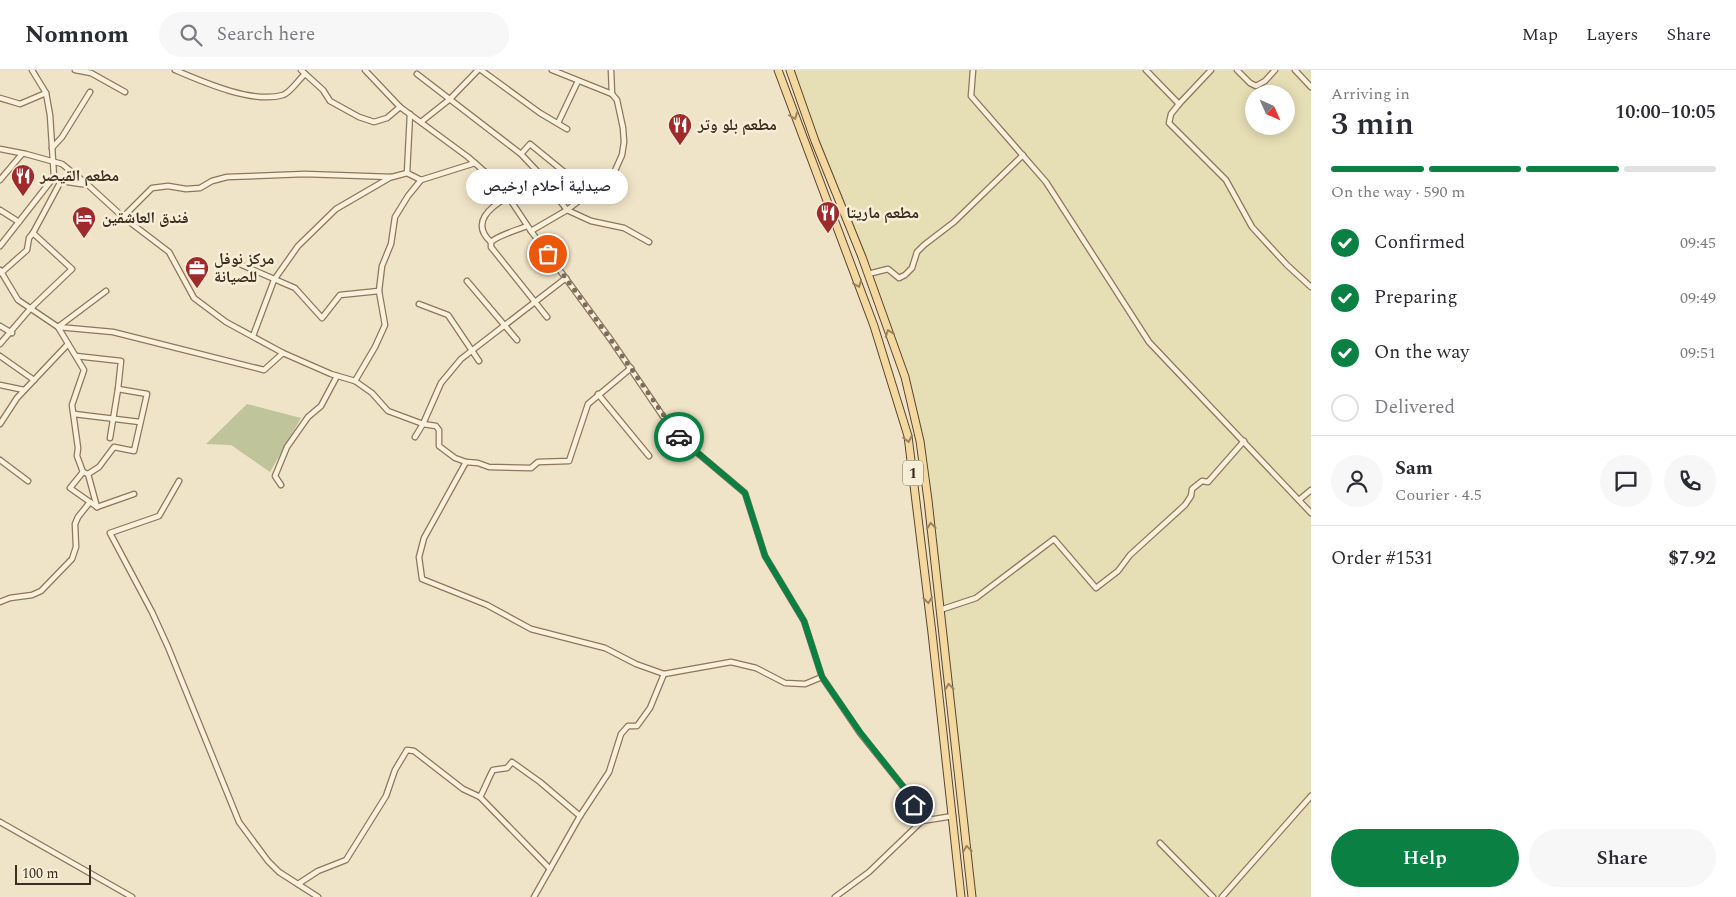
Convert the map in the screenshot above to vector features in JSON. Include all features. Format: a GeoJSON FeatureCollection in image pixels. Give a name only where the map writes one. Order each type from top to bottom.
{"type":"FeatureCollection","features":[{"type":"Feature","properties":{"kind":"main road","name":"1"},"geometry":{"type":"LineString","coordinates":[[778,70],[874,326],[908,436],[961,897]]}},
{"type":"Feature","properties":{"kind":"main road","name":"1"},"geometry":{"type":"LineString","coordinates":[[790,70],[815,141],[862,257],[905,377],[920,441],[972,897]]}},
{"type":"Feature","properties":{"kind":"main road"},"geometry":{"type":"LineString","coordinates":[[849,261],[862,257]]}},
{"type":"Feature","properties":{"kind":"main road"},"geometry":{"type":"LineString","coordinates":[[884,359],[897,356]]}},
{"type":"Feature","properties":{"kind":"main road"},"geometry":{"type":"LineString","coordinates":[[932,633],[943,633]]}},
{"type":"Feature","properties":{"kind":"street"},"geometry":{"type":"LineString","coordinates":[[0,246],[54,177],[50,115],[46,93],[32,70]]}},
{"type":"Feature","properties":{"kind":"street"},"geometry":{"type":"LineString","coordinates":[[75,70],[92,73],[125,92]]}},
{"type":"Feature","properties":{"kind":"street"},"geometry":{"type":"LineString","coordinates":[[175,70],[229,90],[260,97],[284,94],[303,72],[323,90],[330,101],[359,118],[374,122],[387,118],[400,107]]}},
{"type":"Feature","properties":{"kind":"street"},"geometry":{"type":"LineString","coordinates":[[365,70],[400,107],[475,163],[500,186],[631,368],[675,434],[745,493],[765,556],[804,621],[822,677],[860,732],[905,789],[922,821]]}},
{"type":"Feature","properties":{"kind":"street"},"geometry":{"type":"LineString","coordinates":[[421,122],[450,99],[479,70],[540,113],[567,129]]}},
{"type":"Feature","properties":{"kind":"street"},"geometry":{"type":"LineString","coordinates":[[531,231],[567,210],[614,175],[622,155],[624,142],[617,100],[612,94],[552,70]]}},
{"type":"Feature","properties":{"kind":"street"},"geometry":{"type":"LineString","coordinates":[[611,70],[612,94]]}},
{"type":"Feature","properties":{"kind":"street"},"geometry":{"type":"LineString","coordinates":[[973,70],[971,96],[1046,182],[1149,342],[1311,513]]}},
{"type":"Feature","properties":{"kind":"street"},"geometry":{"type":"LineString","coordinates":[[1146,70],[1178,104]]}},
{"type":"Feature","properties":{"kind":"street"},"geometry":{"type":"LineString","coordinates":[[1211,70],[1178,104],[1171,114],[1169,123],[1226,180],[1252,227],[1287,265],[1311,287]]}},
{"type":"Feature","properties":{"kind":"street"},"geometry":{"type":"LineString","coordinates":[[1238,70],[1250,83],[1256,86],[1265,81],[1275,70]]}},
{"type":"Feature","properties":{"kind":"street"},"geometry":{"type":"LineString","coordinates":[[1295,70],[1311,87]]}},
{"type":"Feature","properties":{"kind":"street"},"geometry":{"type":"LineString","coordinates":[[417,74],[521,154],[537,171],[567,210],[591,221],[624,228],[649,242]]}},
{"type":"Feature","properties":{"kind":"street"},"geometry":{"type":"LineString","coordinates":[[558,123],[578,81]]}},
{"type":"Feature","properties":{"kind":"street"},"geometry":{"type":"LineString","coordinates":[[52,148],[62,137],[90,92]]}},
{"type":"Feature","properties":{"kind":"street"},"geometry":{"type":"LineString","coordinates":[[0,98],[20,104],[46,93]]}},
{"type":"Feature","properties":{"kind":"street"},"geometry":{"type":"LineString","coordinates":[[407,172],[410,114]]}},
{"type":"Feature","properties":{"kind":"street"},"geometry":{"type":"LineString","coordinates":[[521,154],[530,144],[590,193]]}},
{"type":"Feature","properties":{"kind":"street"},"geometry":{"type":"LineString","coordinates":[[0,149],[62,164],[123,217],[169,252],[194,298],[226,322],[283,353],[337,376],[355,381],[372,393],[388,411],[422,424],[436,426],[439,430],[438,446],[455,458],[466,462],[478,463],[489,467],[531,468],[538,462],[569,461],[588,404],[631,368]]}},
{"type":"Feature","properties":{"kind":"street"},"geometry":{"type":"LineString","coordinates":[[0,180],[22,154]]}},
{"type":"Feature","properties":{"kind":"street"},"geometry":{"type":"LineString","coordinates":[[868,274],[888,269],[899,278],[906,275],[912,268],[917,252],[954,222],[1023,155]]}},
{"type":"Feature","properties":{"kind":"street"},"geometry":{"type":"LineString","coordinates":[[355,381],[375,347],[385,325],[379,291],[382,266],[391,244],[395,217],[421,180],[475,163]]}},
{"type":"Feature","properties":{"kind":"street"},"geometry":{"type":"LineString","coordinates":[[253,336],[274,280],[298,246],[336,209],[392,176],[407,172],[421,180]]}},
{"type":"Feature","properties":{"kind":"street"},"geometry":{"type":"LineString","coordinates":[[123,217],[152,188],[168,186],[186,189],[200,188],[212,181],[227,177],[305,174],[392,176]]}},
{"type":"Feature","properties":{"kind":"street"},"geometry":{"type":"LineString","coordinates":[[54,177],[61,181],[88,185]]}},
{"type":"Feature","properties":{"kind":"street"},"geometry":{"type":"LineString","coordinates":[[61,181],[29,238],[27,250],[1,272],[18,300],[58,327],[84,370],[72,405],[78,448],[77,456],[97,506]]}},
{"type":"Feature","properties":{"kind":"street"},"geometry":{"type":"LineString","coordinates":[[508,197],[492,206],[485,215],[481,226],[483,235],[491,242],[491,247],[547,317]]}},
{"type":"Feature","properties":{"kind":"street"},"geometry":{"type":"LineString","coordinates":[[0,210],[19,222]]}},
{"type":"Feature","properties":{"kind":"street"},"geometry":{"type":"LineString","coordinates":[[491,242],[496,237],[508,235],[527,226]]}},
{"type":"Feature","properties":{"kind":"street"},"geometry":{"type":"LineString","coordinates":[[0,344],[12,333],[30,309],[72,270],[32,233]]}},
{"type":"Feature","properties":{"kind":"street"},"geometry":{"type":"LineString","coordinates":[[242,265],[295,288],[322,318],[340,295],[379,291]]}},
{"type":"Feature","properties":{"kind":"street"},"geometry":{"type":"LineString","coordinates":[[414,437],[441,382],[461,359],[566,278]]}},
{"type":"Feature","properties":{"kind":"street"},"geometry":{"type":"LineString","coordinates":[[467,281],[517,340]]}},
{"type":"Feature","properties":{"kind":"street"},"geometry":{"type":"LineString","coordinates":[[58,327],[106,291]]}},
{"type":"Feature","properties":{"kind":"street"},"geometry":{"type":"LineString","coordinates":[[419,304],[448,316],[478,361]]}},
{"type":"Feature","properties":{"kind":"street"},"geometry":{"type":"LineString","coordinates":[[0,326],[12,333]]}},
{"type":"Feature","properties":{"kind":"street"},"geometry":{"type":"LineString","coordinates":[[58,327],[114,332],[264,370],[283,353]]}},
{"type":"Feature","properties":{"kind":"street"},"geometry":{"type":"LineString","coordinates":[[0,424],[24,390],[68,344]]}},
{"type":"Feature","properties":{"kind":"street"},"geometry":{"type":"LineString","coordinates":[[0,356],[34,380]]}},
{"type":"Feature","properties":{"kind":"street"},"geometry":{"type":"LineString","coordinates":[[76,356],[121,361],[110,438]]}},
{"type":"Feature","properties":{"kind":"street"},"geometry":{"type":"LineString","coordinates":[[281,485],[275,476],[287,447],[308,416],[321,406],[337,376]]}},
{"type":"Feature","properties":{"kind":"street"},"geometry":{"type":"LineString","coordinates":[[0,385],[24,390]]}},
{"type":"Feature","properties":{"kind":"street"},"geometry":{"type":"LineString","coordinates":[[118,389],[148,394],[134,451],[114,448],[99,467],[85,473],[70,488],[97,506],[134,494]]}},
{"type":"Feature","properties":{"kind":"street"},"geometry":{"type":"LineString","coordinates":[[598,394],[649,456]]}},
{"type":"Feature","properties":{"kind":"street"},"geometry":{"type":"LineString","coordinates":[[74,414],[140,422]]}},
{"type":"Feature","properties":{"kind":"street"},"geometry":{"type":"LineString","coordinates":[[940,610],[976,598],[1054,539],[1096,588],[1118,571],[1130,555],[1186,505],[1191,496],[1192,489],[1202,481],[1208,482],[1244,441]]}},
{"type":"Feature","properties":{"kind":"street"},"geometry":{"type":"LineString","coordinates":[[0,460],[28,481]]}},
{"type":"Feature","properties":{"kind":"street"},"geometry":{"type":"LineString","coordinates":[[466,462],[424,538],[419,557],[422,579],[487,605],[530,629],[605,648],[636,664],[664,674],[731,662],[756,668],[785,683],[805,684],[822,677]]}},
{"type":"Feature","properties":{"kind":"street"},"geometry":{"type":"LineString","coordinates":[[179,481],[158,516],[110,533],[152,612],[168,647],[239,822],[278,872],[318,897]]}},
{"type":"Feature","properties":{"kind":"street"},"geometry":{"type":"LineString","coordinates":[[1299,500],[1311,490]]}},
{"type":"Feature","properties":{"kind":"street"},"geometry":{"type":"LineString","coordinates":[[0,602],[10,598],[32,595],[41,591],[72,558],[76,547],[75,524],[90,502]]}},
{"type":"Feature","properties":{"kind":"street"},"geometry":{"type":"LineString","coordinates":[[534,897],[580,816],[609,772],[621,734],[628,726],[637,726],[650,708],[664,674]]}},
{"type":"Feature","properties":{"kind":"street"},"geometry":{"type":"LineString","coordinates":[[298,884],[318,871],[335,866],[346,860],[386,796],[395,770],[407,750],[414,750],[463,789],[480,798],[550,869]]}},
{"type":"Feature","properties":{"kind":"street"},"geometry":{"type":"LineString","coordinates":[[480,798],[493,770],[506,768],[512,762],[540,782],[580,816]]}},
{"type":"Feature","properties":{"kind":"street"},"geometry":{"type":"LineString","coordinates":[[1222,897],[1311,796]]}},
{"type":"Feature","properties":{"kind":"street"},"geometry":{"type":"LineString","coordinates":[[835,897],[869,872],[922,821],[953,816]]}},
{"type":"Feature","properties":{"kind":"street"},"geometry":{"type":"LineString","coordinates":[[0,822],[132,897]]}},
{"type":"Feature","properties":{"kind":"street"},"geometry":{"type":"LineString","coordinates":[[1160,843],[1213,897]]}},
{"type":"Feature","properties":{"kind":"shaded area"},"geometry":{"type":"Polygon","coordinates":[[[786,70],[1311,70],[1311,897],[968,897],[918,449],[904,380],[860,259],[813,146],[786,70]]]}},
{"type":"Feature","properties":{"kind":"green space"},"geometry":{"type":"Polygon","coordinates":[[[247,404],[301,418],[270,472],[231,445],[206,444],[247,404]]]}},
{"type":"Feature","properties":{"kind":"way so far"},"geometry":{"type":"LineString","coordinates":[[548,254],[611,340],[675,434],[679,437]]}},
{"type":"Feature","properties":{"kind":"place","name":"مطعم بلو وتر"},"geometry":{"type":"Point","coordinates":[680,146]}},
{"type":"Feature","properties":{"kind":"place","name":"مطعم القيصر"},"geometry":{"type":"Point","coordinates":[23,197]}},
{"type":"Feature","properties":{"kind":"place","name":"مطعم ماريتا"},"geometry":{"type":"Point","coordinates":[828,234]}},
{"type":"Feature","properties":{"kind":"place","name":"فندق العاشقين"},"geometry":{"type":"Point","coordinates":[84,239]}},
{"type":"Feature","properties":{"kind":"place","name":"صيدلية أحلام ارخيص"},"geometry":{"type":"Point","coordinates":[548,254]}},
{"type":"Feature","properties":{"kind":"place","name":"مركز نوفل للصيانة"},"geometry":{"type":"Point","coordinates":[197,289]}},
{"type":"Feature","properties":{"kind":"route"},"geometry":{"type":"LineString","coordinates":[[679,437],[745,493],[765,556],[804,621],[822,677],[860,732],[905,789],[914,805]]}}]}
